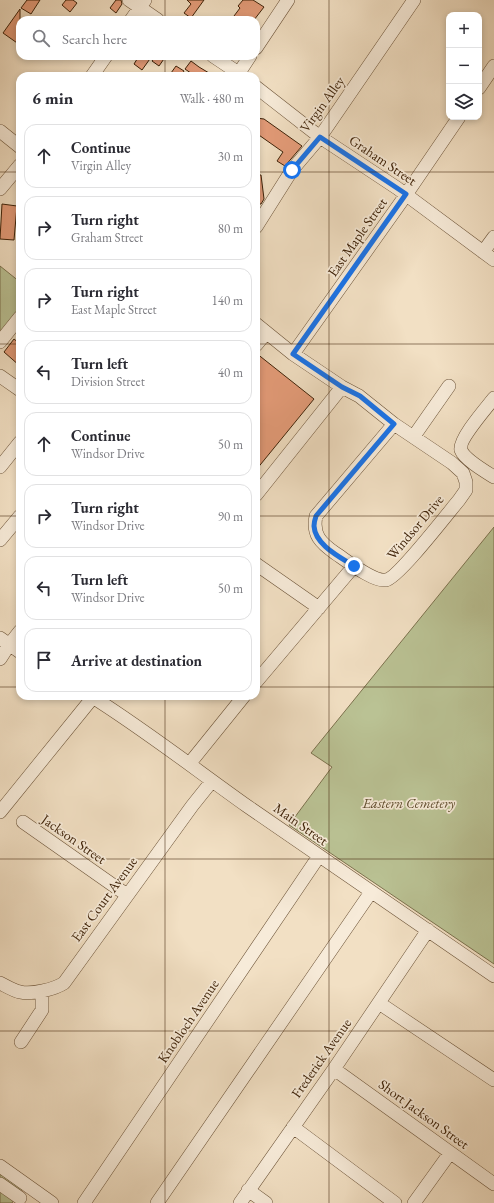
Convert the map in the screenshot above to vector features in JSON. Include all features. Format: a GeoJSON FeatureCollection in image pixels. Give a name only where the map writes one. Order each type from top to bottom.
{"type":"FeatureCollection","features":[{"type":"Feature","properties":{"kind":"street"},"geometry":{"type":"LineString","coordinates":[[260,42],[288,0]]}},
{"type":"Feature","properties":{"kind":"street","name":"Virgin Alley"},"geometry":{"type":"LineString","coordinates":[[260,221],[292,170],[320,137],[414,0]]}},
{"type":"Feature","properties":{"kind":"street"},"geometry":{"type":"LineString","coordinates":[[132,16],[137,3],[153,16]]}},
{"type":"Feature","properties":{"kind":"street"},"geometry":{"type":"LineString","coordinates":[[95,72],[103,60]]}},
{"type":"Feature","properties":{"kind":"street"},"geometry":{"type":"LineString","coordinates":[[219,60],[236,72]]}},
{"type":"Feature","properties":{"kind":"street"},"geometry":{"type":"LineString","coordinates":[[242,72],[248,60]]}},
{"type":"Feature","properties":{"kind":"street"},"geometry":{"type":"LineString","coordinates":[[482,84],[494,66]]}},
{"type":"Feature","properties":{"kind":"street","name":"Graham Street"},"geometry":{"type":"LineString","coordinates":[[260,89],[320,137],[406,194],[489,256]]}},
{"type":"Feature","properties":{"kind":"street","name":"East Maple Street"},"geometry":{"type":"LineString","coordinates":[[293,354],[457,120]]}},
{"type":"Feature","properties":{"kind":"street"},"geometry":{"type":"LineString","coordinates":[[0,131],[16,143]]}},
{"type":"Feature","properties":{"kind":"street"},"geometry":{"type":"LineString","coordinates":[[0,189],[16,170]]}},
{"type":"Feature","properties":{"kind":"street"},"geometry":{"type":"LineString","coordinates":[[489,256],[494,237]]}},
{"type":"Feature","properties":{"kind":"street"},"geometry":{"type":"LineString","coordinates":[[0,342],[16,322]]}},
{"type":"Feature","properties":{"kind":"street","name":"Windsor Drive"},"geometry":{"type":"LineString","coordinates":[[261,328],[293,354],[342,387],[360,396],[394,424],[414,436],[463,473],[466,482],[466,490],[395,575],[386,580],[378,579],[361,571],[325,546],[320,540],[314,526],[316,516],[394,424]]}},
{"type":"Feature","properties":{"kind":"street"},"geometry":{"type":"LineString","coordinates":[[0,376],[16,387]]}},
{"type":"Feature","properties":{"kind":"street"},"geometry":{"type":"LineString","coordinates":[[414,436],[449,386]]}},
{"type":"Feature","properties":{"kind":"street"},"geometry":{"type":"LineString","coordinates":[[260,490],[342,387]]}},
{"type":"Feature","properties":{"kind":"street"},"geometry":{"type":"LineString","coordinates":[[494,398],[460,446],[462,452],[472,462],[494,478]]}},
{"type":"Feature","properties":{"kind":"street"},"geometry":{"type":"LineString","coordinates":[[0,467],[16,447]]}},
{"type":"Feature","properties":{"kind":"street"},"geometry":{"type":"LineString","coordinates":[[0,540],[16,521]]}},
{"type":"Feature","properties":{"kind":"street"},"geometry":{"type":"LineString","coordinates":[[260,677],[354,566]]}},
{"type":"Feature","properties":{"kind":"street"},"geometry":{"type":"LineString","coordinates":[[260,567],[319,608]]}},
{"type":"Feature","properties":{"kind":"street"},"geometry":{"type":"LineString","coordinates":[[0,659],[4,641],[16,634]]}},
{"type":"Feature","properties":{"kind":"street"},"geometry":{"type":"LineString","coordinates":[[4,641],[16,649]]}},
{"type":"Feature","properties":{"kind":"street"},"geometry":{"type":"LineString","coordinates":[[0,812],[90,700]]}},
{"type":"Feature","properties":{"kind":"street","name":"Main Street"},"geometry":{"type":"LineString","coordinates":[[99,700],[190,763],[212,781],[319,856],[494,976]]}},
{"type":"Feature","properties":{"kind":"street"},"geometry":{"type":"LineString","coordinates":[[190,763],[241,700]]}},
{"type":"Feature","properties":{"kind":"street","name":"East Court Avenue"},"geometry":{"type":"LineString","coordinates":[[0,983],[21,992],[42,991],[60,986],[64,983],[192,806],[212,781]]}},
{"type":"Feature","properties":{"kind":"street","name":"Jackson Street"},"geometry":{"type":"LineString","coordinates":[[23,822],[127,895]]}},
{"type":"Feature","properties":{"kind":"street","name":"Knobloch Avenue"},"geometry":{"type":"LineString","coordinates":[[84,1203],[319,856]]}},
{"type":"Feature","properties":{"kind":"street"},"geometry":{"type":"LineString","coordinates":[[157,1203],[371,892]]}},
{"type":"Feature","properties":{"kind":"street","name":"Frederick Avenue"},"geometry":{"type":"LineString","coordinates":[[240,1203],[334,1069],[428,930]]}},
{"type":"Feature","properties":{"kind":"street"},"geometry":{"type":"LineString","coordinates":[[21,1042],[42,1010],[42,991]]}},
{"type":"Feature","properties":{"kind":"street"},"geometry":{"type":"LineString","coordinates":[[379,1003],[494,1080]]}},
{"type":"Feature","properties":{"kind":"street","name":"Short Jackson Street"},"geometry":{"type":"LineString","coordinates":[[334,1069],[494,1184]]}},
{"type":"Feature","properties":{"kind":"street"},"geometry":{"type":"LineString","coordinates":[[293,1127],[394,1203]]}},
{"type":"Feature","properties":{"kind":"street"},"geometry":{"type":"LineString","coordinates":[[414,1203],[450,1153]]}},
{"type":"Feature","properties":{"kind":"street"},"geometry":{"type":"LineString","coordinates":[[0,1166],[52,1203]]}},
{"type":"Feature","properties":{"kind":"street"},"geometry":{"type":"LineString","coordinates":[[0,1184],[19,1201],[28,1187]]}},
{"type":"Feature","properties":{"kind":"street"},"geometry":{"type":"LineString","coordinates":[[248,1190],[266,1203]]}},
{"type":"Feature","properties":{"kind":"green space"},"geometry":{"type":"Polygon","coordinates":[[[0,266],[16,279],[16,314],[0,335],[0,266]]]}},
{"type":"Feature","properties":{"kind":"green space","name":"Eastern Cemetery"},"geometry":{"type":"Polygon","coordinates":[[[494,527],[494,964],[289,825],[332,767],[311,753],[494,527]]]}},
{"type":"Feature","properties":{"kind":"green space"},"geometry":{"type":"Polygon","coordinates":[[[0,1174],[22,1189],[12,1203],[0,1203],[0,1174]]]}},
{"type":"Feature","properties":{"kind":"building"},"geometry":{"type":"Polygon","coordinates":[[[27,0],[40,0],[31,14],[21,8],[27,0]]]}},
{"type":"Feature","properties":{"kind":"building"},"geometry":{"type":"Polygon","coordinates":[[[66,0],[73,0],[77,3],[70,12],[62,5],[66,0]]]}},
{"type":"Feature","properties":{"kind":"building"},"geometry":{"type":"Polygon","coordinates":[[[116,0],[121,0],[122,4],[116,13],[110,8],[116,0]]]}},
{"type":"Feature","properties":{"kind":"building"},"geometry":{"type":"Polygon","coordinates":[[[187,0],[204,0],[192,16],[188,16],[184,13],[191,4],[187,0]]]}},
{"type":"Feature","properties":{"kind":"building"},"geometry":{"type":"Polygon","coordinates":[[[243,0],[253,0],[264,7],[257,16],[234,16],[240,8],[238,6],[243,0]]]}},
{"type":"Feature","properties":{"kind":"building"},"geometry":{"type":"Polygon","coordinates":[[[20,9],[20,16],[16,16],[16,42],[3,33],[20,9]]]}},
{"type":"Feature","properties":{"kind":"building"},"geometry":{"type":"Polygon","coordinates":[[[136,60],[149,60],[142,70],[134,64],[136,60]]]}},
{"type":"Feature","properties":{"kind":"building"},"geometry":{"type":"Polygon","coordinates":[[[153,60],[163,60],[159,66],[152,61],[153,60]]]}},
{"type":"Feature","properties":{"kind":"building"},"geometry":{"type":"Polygon","coordinates":[[[191,61],[207,72],[189,72],[185,69],[191,61]]]}},
{"type":"Feature","properties":{"kind":"building"},"geometry":{"type":"Polygon","coordinates":[[[176,66],[184,71],[183,72],[172,72],[176,66]]]}},
{"type":"Feature","properties":{"kind":"building"},"geometry":{"type":"Polygon","coordinates":[[[260,118],[264,119],[302,146],[285,166],[277,161],[283,152],[260,136],[260,118]]]}},
{"type":"Feature","properties":{"kind":"building"},"geometry":{"type":"Polygon","coordinates":[[[260,175],[264,199],[260,204],[260,175]]]}},
{"type":"Feature","properties":{"kind":"building"},"geometry":{"type":"Polygon","coordinates":[[[2,204],[16,206],[14,240],[0,239],[2,204]]]}},
{"type":"Feature","properties":{"kind":"building"},"geometry":{"type":"Polygon","coordinates":[[[14,339],[16,341],[16,362],[4,352],[14,339]]]}},
{"type":"Feature","properties":{"kind":"building"},"geometry":{"type":"Polygon","coordinates":[[[260,356],[314,399],[260,465],[260,356]]]}},
{"type":"Feature","properties":{"kind":"route"},"geometry":{"type":"LineString","coordinates":[[292,170],[309,148],[320,137],[406,194],[303,342],[293,354],[342,387],[360,396],[394,424],[316,516],[314,526],[316,534],[320,540],[325,546],[354,566]]}}]}
